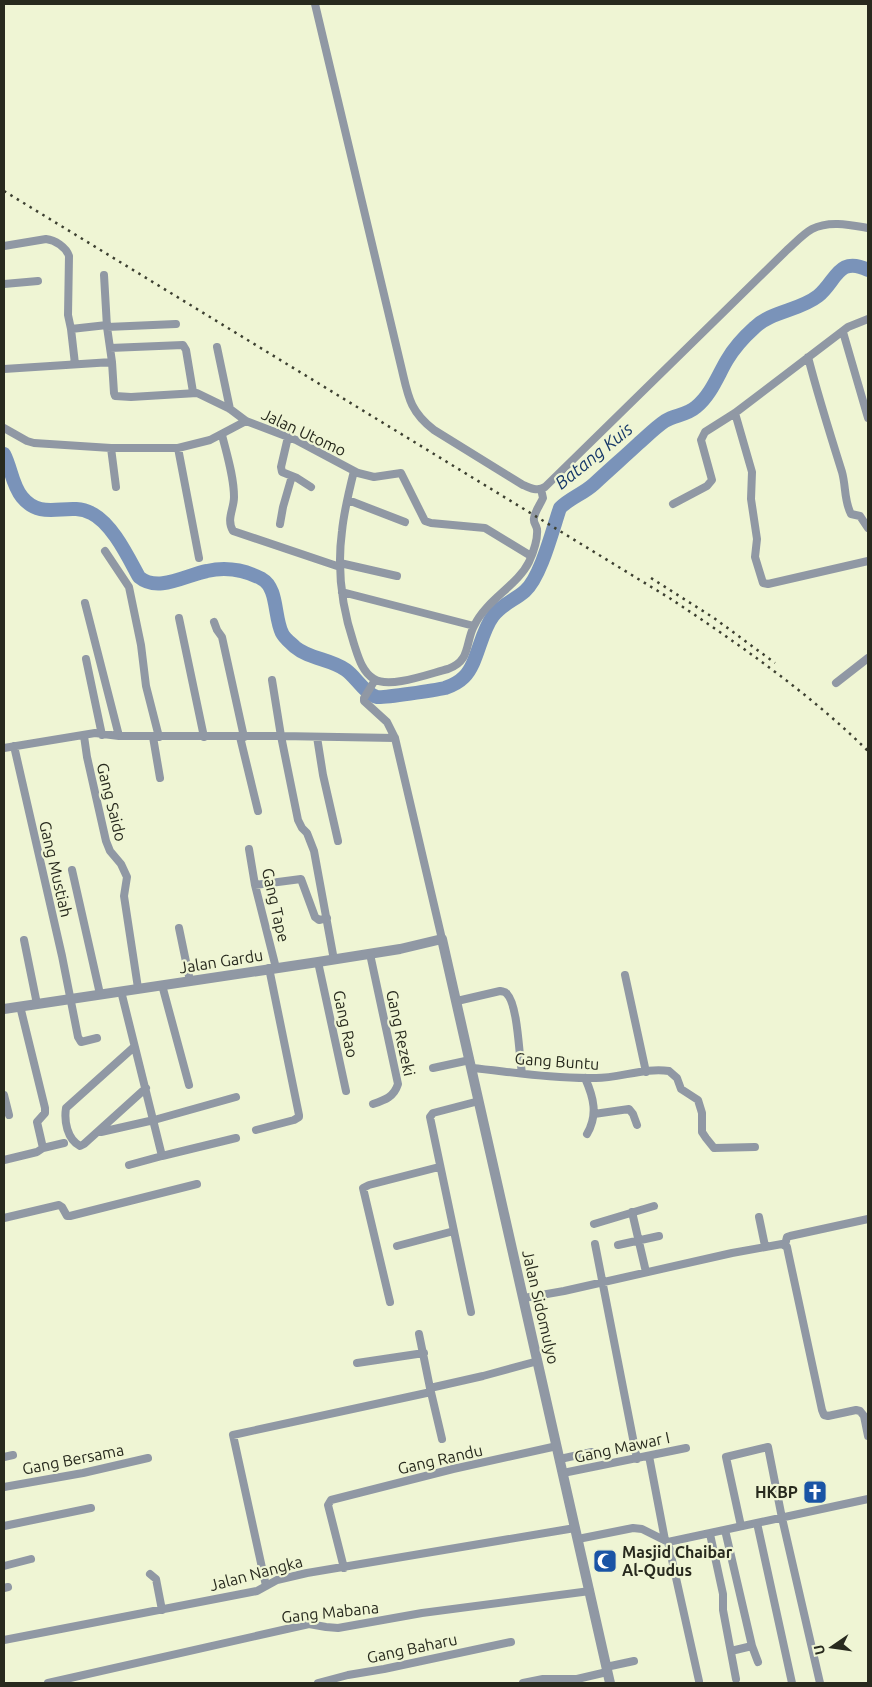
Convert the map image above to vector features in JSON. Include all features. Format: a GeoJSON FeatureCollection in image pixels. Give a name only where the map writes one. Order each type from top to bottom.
{"type":"FeatureCollection","features":[{"type":"Feature","properties":{"kind":"street"},"geometry":{"type":"LineString","coordinates":[[315,4],[403,374],[414,409],[422,421],[434,430],[523,485],[535,490],[541,489],[809,231],[827,225],[868,228]]}},
{"type":"Feature","properties":{"kind":"street"},"geometry":{"type":"LineString","coordinates":[[4,246],[50,239],[66,250],[69,256],[68,315],[75,364]]}},
{"type":"Feature","properties":{"kind":"street"},"geometry":{"type":"LineString","coordinates":[[104,275],[107,326],[115,396],[131,397],[193,392],[230,409],[246,421]]}},
{"type":"Feature","properties":{"kind":"street"},"geometry":{"type":"LineString","coordinates":[[4,284],[38,281]]}},
{"type":"Feature","properties":{"kind":"street"},"geometry":{"type":"LineString","coordinates":[[673,504],[710,483],[712,475],[702,446],[702,435],[705,432],[735,413],[843,332],[858,322],[868,319]]}},
{"type":"Feature","properties":{"kind":"street"},"geometry":{"type":"LineString","coordinates":[[71,329],[176,324]]}},
{"type":"Feature","properties":{"kind":"street"},"geometry":{"type":"LineString","coordinates":[[843,332],[868,418]]}},
{"type":"Feature","properties":{"kind":"street"},"geometry":{"type":"LineString","coordinates":[[110,348],[183,345],[186,350],[193,392]]}},
{"type":"Feature","properties":{"kind":"street"},"geometry":{"type":"LineString","coordinates":[[217,347],[230,409]]}},
{"type":"Feature","properties":{"kind":"street"},"geometry":{"type":"LineString","coordinates":[[808,357],[821,409],[843,475],[848,508],[851,514],[860,516],[868,528]]}},
{"type":"Feature","properties":{"kind":"street"},"geometry":{"type":"LineString","coordinates":[[4,369],[112,362]]}},
{"type":"Feature","properties":{"kind":"street"},"geometry":{"type":"LineString","coordinates":[[735,413],[752,472],[751,500],[757,539],[755,557],[763,583],[768,584],[868,561]]}},
{"type":"Feature","properties":{"kind":"street","name":"Jalan Utomo"},"geometry":{"type":"LineString","coordinates":[[4,428],[34,443],[111,448],[178,448],[210,440],[246,421],[288,437],[338,461],[354,471],[342,531],[340,565],[342,592],[351,636],[359,659],[373,683]]}},
{"type":"Feature","properties":{"kind":"street"},"geometry":{"type":"LineString","coordinates":[[222,435],[234,494],[233,507],[229,515],[233,531],[340,565],[397,576]]}},
{"type":"Feature","properties":{"kind":"street"},"geometry":{"type":"LineString","coordinates":[[288,437],[281,470],[283,473],[311,487]]}},
{"type":"Feature","properties":{"kind":"street"},"geometry":{"type":"LineString","coordinates":[[111,448],[116,487]]}},
{"type":"Feature","properties":{"kind":"street"},"geometry":{"type":"LineString","coordinates":[[178,448],[199,558]]}},
{"type":"Feature","properties":{"kind":"street"},"geometry":{"type":"LineString","coordinates":[[354,471],[374,478],[401,473],[424,521],[485,528],[532,556]]}},
{"type":"Feature","properties":{"kind":"street"},"geometry":{"type":"LineString","coordinates":[[280,524],[292,476]]}},
{"type":"Feature","properties":{"kind":"street"},"geometry":{"type":"LineString","coordinates":[[442,938],[395,738],[386,722],[368,706],[364,698],[373,683],[398,682],[456,666],[462,661],[474,626],[484,610],[522,574],[532,556],[537,528],[533,521],[543,498],[541,489]]}},
{"type":"Feature","properties":{"kind":"street"},"geometry":{"type":"LineString","coordinates":[[348,500],[404,522]]}},
{"type":"Feature","properties":{"kind":"street"},"geometry":{"type":"LineString","coordinates":[[105,551],[130,591],[156,737],[160,778]]}},
{"type":"Feature","properties":{"kind":"street"},"geometry":{"type":"LineString","coordinates":[[342,592],[474,626]]}},
{"type":"Feature","properties":{"kind":"street"},"geometry":{"type":"LineString","coordinates":[[85,604],[119,736]]}},
{"type":"Feature","properties":{"kind":"street"},"geometry":{"type":"LineString","coordinates":[[179,618],[204,737]]}},
{"type":"Feature","properties":{"kind":"street"},"geometry":{"type":"LineString","coordinates":[[214,622],[216,630],[222,637],[258,811]]}},
{"type":"Feature","properties":{"kind":"street"},"geometry":{"type":"LineString","coordinates":[[836,683],[868,658]]}},
{"type":"Feature","properties":{"kind":"street"},"geometry":{"type":"LineString","coordinates":[[86,659],[102,735]]}},
{"type":"Feature","properties":{"kind":"street"},"geometry":{"type":"LineString","coordinates":[[272,680],[298,820],[300,826],[307,833],[314,851],[328,918],[334,960]]}},
{"type":"Feature","properties":{"kind":"street"},"geometry":{"type":"LineString","coordinates":[[4,748],[95,733],[102,735],[156,737],[281,736],[395,738]]}},
{"type":"Feature","properties":{"kind":"street","name":"Gang Saido"},"geometry":{"type":"LineString","coordinates":[[84,736],[86,757],[106,841],[110,851],[121,864],[127,876],[124,896],[138,988]]}},
{"type":"Feature","properties":{"kind":"street"},"geometry":{"type":"LineString","coordinates":[[316,737],[338,841]]}},
{"type":"Feature","properties":{"kind":"street","name":"Gang Mustiah"},"geometry":{"type":"LineString","coordinates":[[14,746],[80,1041],[85,1042],[97,1038]]}},
{"type":"Feature","properties":{"kind":"street","name":"Gang Tape"},"geometry":{"type":"LineString","coordinates":[[250,849],[255,885],[273,968],[300,1115],[294,1120],[256,1130]]}},
{"type":"Feature","properties":{"kind":"street"},"geometry":{"type":"LineString","coordinates":[[72,870],[100,994]]}},
{"type":"Feature","properties":{"kind":"street"},"geometry":{"type":"LineString","coordinates":[[255,885],[301,879],[315,917],[319,920],[328,918]]}},
{"type":"Feature","properties":{"kind":"street"},"geometry":{"type":"LineString","coordinates":[[179,928],[190,981]]}},
{"type":"Feature","properties":{"kind":"street","name":"Jalan Gardu"},"geometry":{"type":"LineString","coordinates":[[4,1009],[334,960],[400,949],[442,938]]}},
{"type":"Feature","properties":{"kind":"street","name":"Jalan Sidomulyo"},"geometry":{"type":"LineString","coordinates":[[442,938],[610,1683]]}},
{"type":"Feature","properties":{"kind":"street"},"geometry":{"type":"LineString","coordinates":[[24,940],[37,1004]]}},
{"type":"Feature","properties":{"kind":"street","name":"Gang Rezeki"},"geometry":{"type":"LineString","coordinates":[[370,954],[398,1084],[396,1092],[391,1097],[373,1104]]}},
{"type":"Feature","properties":{"kind":"street","name":"Gang Rao"},"geometry":{"type":"LineString","coordinates":[[318,962],[346,1091]]}},
{"type":"Feature","properties":{"kind":"street"},"geometry":{"type":"LineString","coordinates":[[625,975],[646,1072]]}},
{"type":"Feature","properties":{"kind":"street"},"geometry":{"type":"LineString","coordinates":[[162,985],[189,1085]]}},
{"type":"Feature","properties":{"kind":"street"},"geometry":{"type":"LineString","coordinates":[[121,991],[162,1156]]}},
{"type":"Feature","properties":{"kind":"street"},"geometry":{"type":"LineString","coordinates":[[457,1002],[500,991],[506,992],[510,998],[515,1016],[522,1073]]}},
{"type":"Feature","properties":{"kind":"street"},"geometry":{"type":"LineString","coordinates":[[20,1006],[45,1108],[44,1114],[37,1122],[43,1148]]}},
{"type":"Feature","properties":{"kind":"street"},"geometry":{"type":"LineString","coordinates":[[134,1046],[66,1108],[65,1119],[72,1140],[76,1144],[82,1145],[99,1132],[146,1088]]}},
{"type":"Feature","properties":{"kind":"street","name":"Gang Buntu"},"geometry":{"type":"LineString","coordinates":[[433,1068],[471,1064],[522,1073],[586,1078],[605,1078],[659,1070],[669,1071],[677,1078],[681,1089],[698,1100],[702,1113],[702,1132],[714,1148],[755,1147]]}},
{"type":"Feature","properties":{"kind":"street"},"geometry":{"type":"LineString","coordinates":[[586,1078],[594,1114],[592,1125],[587,1134]]}},
{"type":"Feature","properties":{"kind":"street"},"geometry":{"type":"LineString","coordinates":[[4,1094],[9,1115]]}},
{"type":"Feature","properties":{"kind":"street"},"geometry":{"type":"LineString","coordinates":[[99,1132],[154,1120],[236,1097]]}},
{"type":"Feature","properties":{"kind":"street"},"geometry":{"type":"LineString","coordinates":[[471,1312],[430,1117],[431,1114],[479,1102]]}},
{"type":"Feature","properties":{"kind":"street"},"geometry":{"type":"LineString","coordinates":[[594,1114],[628,1109],[633,1114],[637,1124]]}},
{"type":"Feature","properties":{"kind":"street"},"geometry":{"type":"LineString","coordinates":[[129,1165],[236,1138]]}},
{"type":"Feature","properties":{"kind":"street"},"geometry":{"type":"LineString","coordinates":[[4,1160],[64,1143]]}},
{"type":"Feature","properties":{"kind":"street"},"geometry":{"type":"LineString","coordinates":[[390,1302],[363,1188],[439,1167]]}},
{"type":"Feature","properties":{"kind":"street"},"geometry":{"type":"LineString","coordinates":[[4,1218],[59,1205],[67,1216],[70,1216],[197,1184]]}},
{"type":"Feature","properties":{"kind":"street"},"geometry":{"type":"LineString","coordinates":[[594,1224],[654,1206]]}},
{"type":"Feature","properties":{"kind":"street"},"geometry":{"type":"LineString","coordinates":[[632,1212],[646,1272]]}},
{"type":"Feature","properties":{"kind":"street"},"geometry":{"type":"LineString","coordinates":[[758,1217],[765,1246]]}},
{"type":"Feature","properties":{"kind":"street"},"geometry":{"type":"LineString","coordinates":[[868,1219],[790,1236],[787,1237],[785,1245],[824,1415],[828,1416],[860,1410],[864,1416],[868,1436]]}},
{"type":"Feature","properties":{"kind":"street"},"geometry":{"type":"LineString","coordinates":[[397,1246],[454,1231]]}},
{"type":"Feature","properties":{"kind":"street"},"geometry":{"type":"LineString","coordinates":[[618,1245],[659,1236]]}},
{"type":"Feature","properties":{"kind":"street"},"geometry":{"type":"LineString","coordinates":[[595,1244],[637,1459]]}},
{"type":"Feature","properties":{"kind":"street"},"geometry":{"type":"LineString","coordinates":[[524,1298],[765,1246],[785,1245]]}},
{"type":"Feature","properties":{"kind":"street"},"geometry":{"type":"LineString","coordinates":[[419,1334],[442,1439]]}},
{"type":"Feature","properties":{"kind":"street"},"geometry":{"type":"LineString","coordinates":[[357,1362],[424,1353]]}},
{"type":"Feature","properties":{"kind":"street"},"geometry":{"type":"LineString","coordinates":[[266,1586],[233,1435],[431,1390],[538,1361]]}},
{"type":"Feature","properties":{"kind":"street","name":"Gang Randu"},"geometry":{"type":"LineString","coordinates":[[344,1568],[328,1505],[330,1500],[557,1446]]}},
{"type":"Feature","properties":{"kind":"street"},"geometry":{"type":"LineString","coordinates":[[741,1526],[726,1457],[768,1447],[782,1518],[820,1683]]}},
{"type":"Feature","properties":{"kind":"street","name":"Gang Mawar I"},"geometry":{"type":"LineString","coordinates":[[563,1473],[686,1448]]}},
{"type":"Feature","properties":{"kind":"street"},"geometry":{"type":"LineString","coordinates":[[560,1459],[592,1452]]}},
{"type":"Feature","properties":{"kind":"street"},"geometry":{"type":"LineString","coordinates":[[4,1457],[13,1455]]}},
{"type":"Feature","properties":{"kind":"street"},"geometry":{"type":"LineString","coordinates":[[649,1456],[666,1541],[699,1681]]}},
{"type":"Feature","properties":{"kind":"street","name":"Gang Bersama"},"geometry":{"type":"LineString","coordinates":[[4,1487],[83,1473],[148,1458]]}},
{"type":"Feature","properties":{"kind":"street"},"geometry":{"type":"LineString","coordinates":[[578,1539],[633,1528],[642,1529],[666,1541],[710,1534],[868,1499]]}},
{"type":"Feature","properties":{"kind":"street"},"geometry":{"type":"LineString","coordinates":[[4,1526],[91,1508]]}},
{"type":"Feature","properties":{"kind":"street"},"geometry":{"type":"LineString","coordinates":[[757,1523],[792,1683]]}},
{"type":"Feature","properties":{"kind":"street","name":"Jalan Nangka"},"geometry":{"type":"LineString","coordinates":[[4,1640],[257,1591],[283,1578],[575,1528]]}},
{"type":"Feature","properties":{"kind":"street"},"geometry":{"type":"LineString","coordinates":[[725,1530],[752,1646],[758,1662]]}},
{"type":"Feature","properties":{"kind":"street"},"geometry":{"type":"LineString","coordinates":[[710,1534],[736,1679]]}},
{"type":"Feature","properties":{"kind":"street"},"geometry":{"type":"LineString","coordinates":[[4,1566],[31,1559]]}},
{"type":"Feature","properties":{"kind":"street"},"geometry":{"type":"LineString","coordinates":[[150,1574],[156,1579],[162,1610]]}},
{"type":"Feature","properties":{"kind":"street","name":"Gang Mabana"},"geometry":{"type":"LineString","coordinates":[[48,1683],[309,1624],[334,1628],[422,1613],[590,1590]]}},
{"type":"Feature","properties":{"kind":"street","name":"Gang Baharu"},"geometry":{"type":"LineString","coordinates":[[321,1683],[349,1679],[511,1642]]}},
{"type":"Feature","properties":{"kind":"street"},"geometry":{"type":"LineString","coordinates":[[731,1651],[752,1646]]}},
{"type":"Feature","properties":{"kind":"street"},"geometry":{"type":"LineString","coordinates":[[523,1683],[543,1679],[577,1679],[634,1661]]}},
{"type":"Feature","properties":{"kind":"waterway","name":"Batang Kuis"},"geometry":{"type":"LineString","coordinates":[[4,454],[16,487],[22,497],[38,508],[47,510],[82,510],[99,518],[113,532],[139,577],[147,582],[172,582],[214,570],[228,569],[249,573],[262,579],[271,589],[283,635],[295,647],[313,657],[340,666],[373,695],[377,697],[389,696],[445,688],[460,681],[469,671],[493,616],[500,608],[525,591],[531,584],[541,564],[560,508],[594,484],[662,423],[689,412],[696,407],[710,391],[739,343],[761,322],[802,305],[818,296],[838,272],[844,268],[858,266],[868,270]]}},
{"type":"Feature","properties":{"kind":"railway"},"geometry":{"type":"LineString","coordinates":[[4,191],[671,599],[773,670],[822,709],[868,751]]}},
{"type":"Feature","properties":{"kind":"railway"},"geometry":{"type":"LineString","coordinates":[[651,578],[714,618],[775,663]]}},
{"type":"Feature","properties":{"kind":"place","name":"HKBP"},"geometry":{"type":"Point","coordinates":[815,1492]}},
{"type":"Feature","properties":{"kind":"place","name":"Masjid Chaibar Al-Qudus"},"geometry":{"type":"Point","coordinates":[605,1561]}}]}
